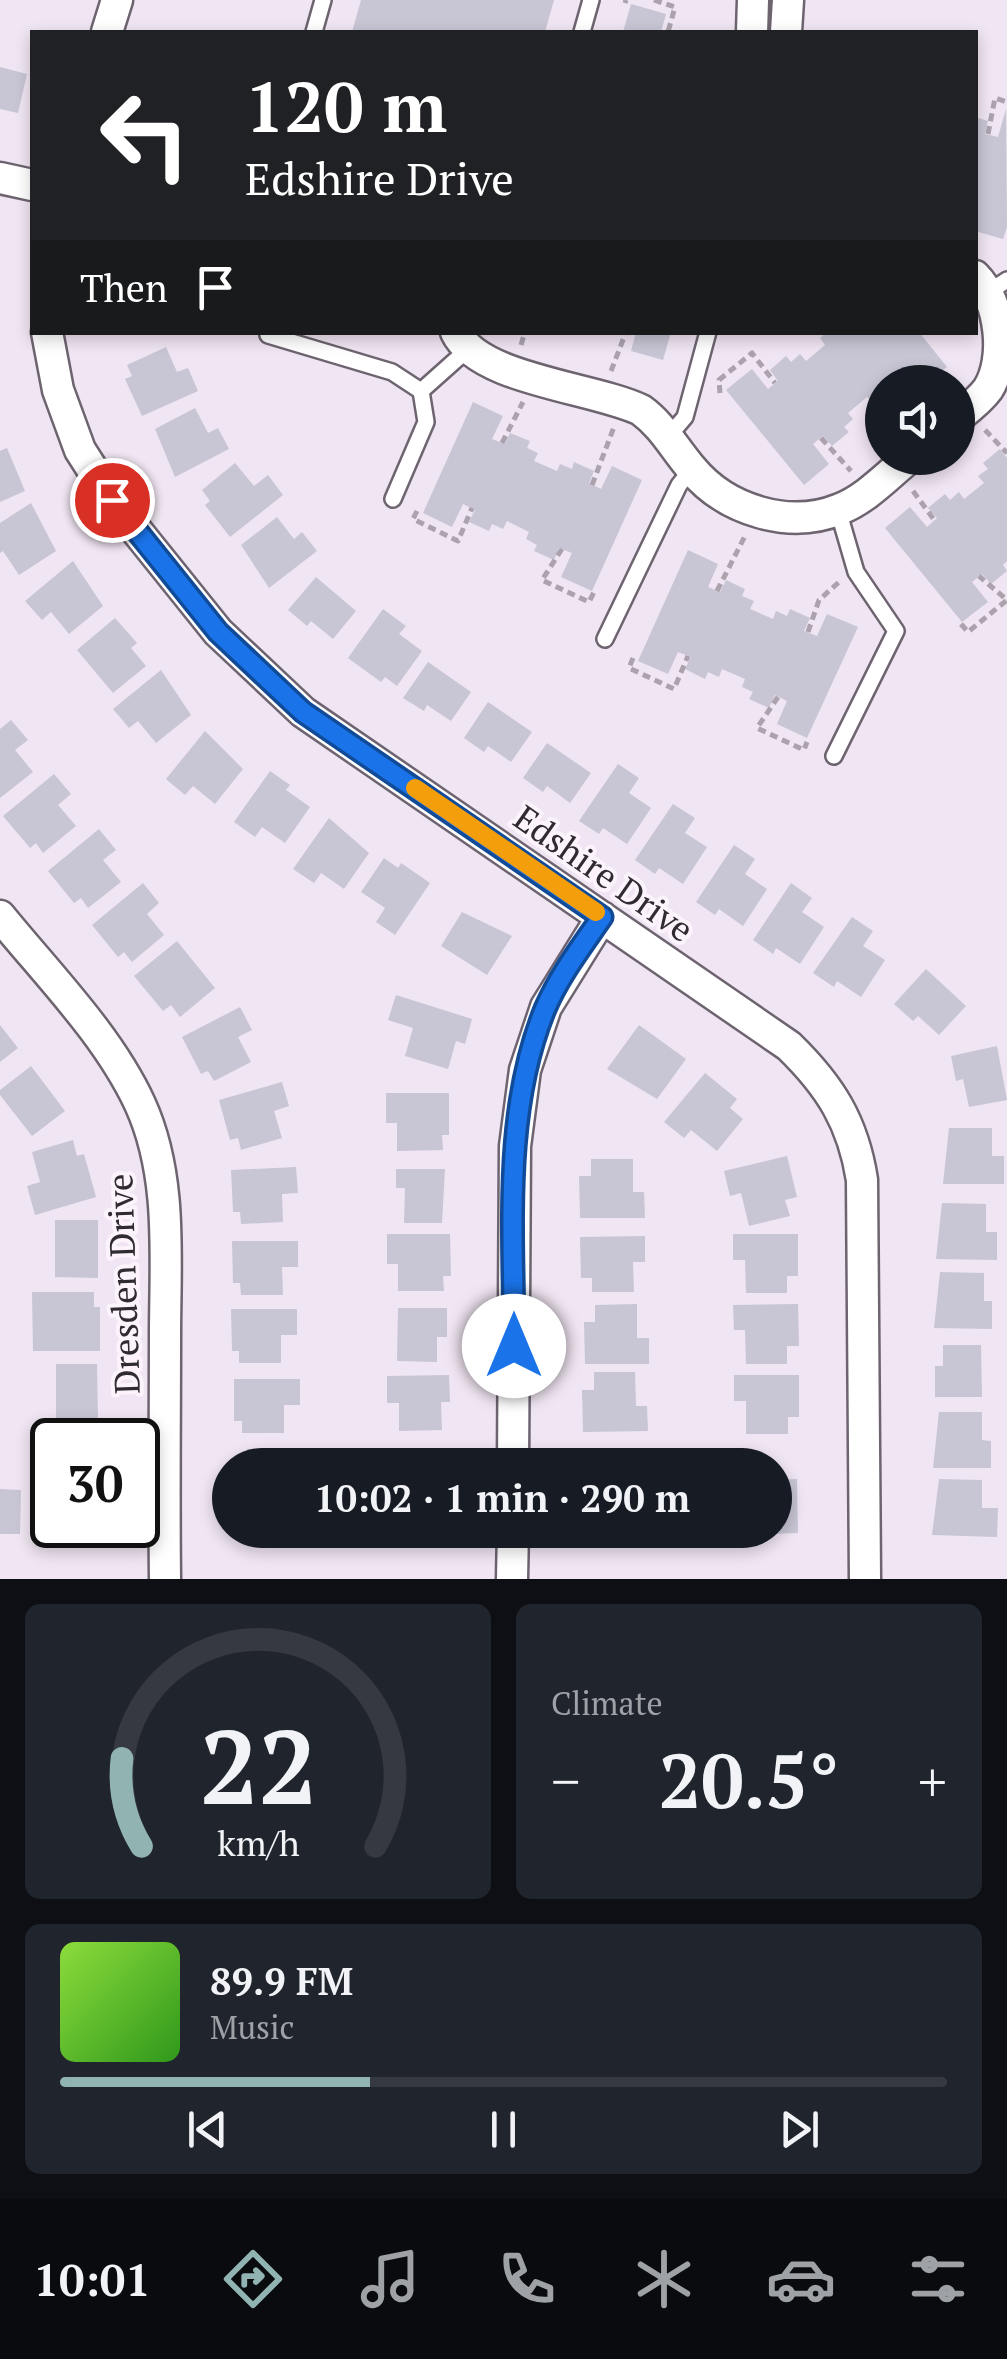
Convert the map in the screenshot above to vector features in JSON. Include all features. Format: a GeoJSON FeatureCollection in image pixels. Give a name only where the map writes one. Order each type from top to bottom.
{"type":"FeatureCollection","features":[{"type":"Feature","properties":{"kind":"street"},"geometry":{"type":"LineString","coordinates":[[108,30],[116,0]]}},
{"type":"Feature","properties":{"kind":"street"},"geometry":{"type":"LineString","coordinates":[[752,30],[753,0]]}},
{"type":"Feature","properties":{"kind":"street"},"geometry":{"type":"LineString","coordinates":[[786,30],[788,0]]}},
{"type":"Feature","properties":{"kind":"street"},"geometry":{"type":"LineString","coordinates":[[0,178],[30,186]]}},
{"type":"Feature","properties":{"kind":"street"},"geometry":{"type":"LineString","coordinates":[[975,407],[1003,370],[990,283]]}},
{"type":"Feature","properties":{"kind":"street","name":"Edshire Drive"},"geometry":{"type":"LineString","coordinates":[[48,335],[58,390],[80,450],[112,500],[218,632],[303,712],[789,1046],[840,1105],[856,1144],[863,1227],[865,1579]]}},
{"type":"Feature","properties":{"kind":"street"},"geometry":{"type":"LineString","coordinates":[[462,341],[490,364],[626,404],[651,418],[692,469],[740,508],[789,516],[838,510],[897,475]]}},
{"type":"Feature","properties":{"kind":"street","name":"Dresden Drive"},"geometry":{"type":"LineString","coordinates":[[0,916],[114,1059],[140,1104],[155,1147],[164,1193],[165,1579]]}},
{"type":"Feature","properties":{"kind":"street"},"geometry":{"type":"LineString","coordinates":[[513,1448],[515,1146],[525,1070],[546,1007],[602,917]]}},
{"type":"Feature","properties":{"kind":"street"},"geometry":{"type":"LineString","coordinates":[[512,1579],[513,1548]]}},
{"type":"Feature","properties":{"kind":"lane"},"geometry":{"type":"LineString","coordinates":[[314,30],[322,0]]}},
{"type":"Feature","properties":{"kind":"lane"},"geometry":{"type":"LineString","coordinates":[[582,30],[590,0]]}},
{"type":"Feature","properties":{"kind":"lane"},"geometry":{"type":"LineString","coordinates":[[268,335],[392,372],[422,391]]}},
{"type":"Feature","properties":{"kind":"lane"},"geometry":{"type":"LineString","coordinates":[[668,437],[684,417],[707,335]]}},
{"type":"Feature","properties":{"kind":"lane"},"geometry":{"type":"LineString","coordinates":[[394,499],[426,422],[422,391],[462,341]]}},
{"type":"Feature","properties":{"kind":"lane"},"geometry":{"type":"LineString","coordinates":[[605,639],[678,486],[692,469]]}},
{"type":"Feature","properties":{"kind":"lane"},"geometry":{"type":"LineString","coordinates":[[834,756],[896,631],[856,572],[838,510]]}},
{"type":"Feature","properties":{"kind":"path"},"geometry":{"type":"LineString","coordinates":[[654,0],[676,7],[669,30]]}},
{"type":"Feature","properties":{"kind":"path"},"geometry":{"type":"LineString","coordinates":[[988,134],[995,98],[1007,102]]}},
{"type":"Feature","properties":{"kind":"path"},"geometry":{"type":"LineString","coordinates":[[607,384],[625,335]]}},
{"type":"Feature","properties":{"kind":"path"},"geometry":{"type":"LineString","coordinates":[[720,393],[718,380],[752,353],[775,383]]}},
{"type":"Feature","properties":{"kind":"path"},"geometry":{"type":"LineString","coordinates":[[502,443],[528,390]]}},
{"type":"Feature","properties":{"kind":"path"},"geometry":{"type":"LineString","coordinates":[[592,484],[620,416]]}},
{"type":"Feature","properties":{"kind":"path"},"geometry":{"type":"LineString","coordinates":[[975,425],[1007,453]]}},
{"type":"Feature","properties":{"kind":"path"},"geometry":{"type":"LineString","coordinates":[[821,438],[860,481]]}},
{"type":"Feature","properties":{"kind":"path"},"geometry":{"type":"LineString","coordinates":[[910,475],[934,520]]}},
{"type":"Feature","properties":{"kind":"path"},"geometry":{"type":"LineString","coordinates":[[418,511],[413,520],[458,541],[472,508]]}},
{"type":"Feature","properties":{"kind":"path"},"geometry":{"type":"LineString","coordinates":[[717,591],[750,525]]}},
{"type":"Feature","properties":{"kind":"path"},"geometry":{"type":"LineString","coordinates":[[562,550],[542,580],[589,602],[594,592]]}},
{"type":"Feature","properties":{"kind":"path"},"geometry":{"type":"LineString","coordinates":[[961,624],[968,632],[1007,600],[980,576]]}},
{"type":"Feature","properties":{"kind":"path"},"geometry":{"type":"LineString","coordinates":[[808,632],[819,600],[843,578]]}},
{"type":"Feature","properties":{"kind":"path"},"geometry":{"type":"LineString","coordinates":[[633,658],[629,668],[674,689],[688,656]]}},
{"type":"Feature","properties":{"kind":"path"},"geometry":{"type":"LineString","coordinates":[[778,697],[757,728],[804,750],[807,742]]}},
{"type":"Feature","properties":{"kind":"building"},"geometry":{"type":"Polygon","coordinates":[[[361,0],[554,0],[546,30],[353,30],[361,0]]]}},
{"type":"Feature","properties":{"kind":"building"},"geometry":{"type":"Polygon","coordinates":[[[631,4],[666,14],[662,30],[624,30],[631,4]]]}},
{"type":"Feature","properties":{"kind":"building"},"geometry":{"type":"Polygon","coordinates":[[[0,67],[27,74],[18,113],[0,109],[0,67]]]}},
{"type":"Feature","properties":{"kind":"building"},"geometry":{"type":"Polygon","coordinates":[[[1006,109],[1007,227],[1003,239],[978,232],[978,118],[988,121],[985,134],[998,137],[1006,109]]]}},
{"type":"Feature","properties":{"kind":"building"},"geometry":{"type":"Polygon","coordinates":[[[635,335],[670,335],[663,360],[631,351],[635,335]]]}},
{"type":"Feature","properties":{"kind":"building"},"geometry":{"type":"Polygon","coordinates":[[[824,335],[921,335],[945,365],[865,365],[865,399],[848,413],[853,419],[844,427],[849,432],[832,446],[823,436],[813,444],[829,464],[804,485],[726,390],[752,369],[768,389],[778,381],[770,370],[786,356],[791,362],[800,354],[806,361],[825,345],[820,338],[824,335]]]}},
{"type":"Feature","properties":{"kind":"building"},"geometry":{"type":"Polygon","coordinates":[[[166,347],[177,372],[188,368],[198,391],[142,416],[125,379],[132,376],[127,365],[166,347]]]}},
{"type":"Feature","properties":{"kind":"building"},"geometry":{"type":"Polygon","coordinates":[[[473,402],[503,416],[492,439],[505,444],[510,433],[530,441],[527,448],[538,453],[534,461],[557,471],[560,464],[572,469],[574,462],[594,471],[589,483],[601,489],[612,466],[642,480],[592,591],[561,577],[572,553],[559,548],[554,560],[534,551],[537,545],[526,539],[529,532],[507,521],[503,529],[492,524],[489,531],[469,522],[475,510],[463,504],[452,527],[423,513],[473,402]]]}},
{"type":"Feature","properties":{"kind":"building"},"geometry":{"type":"Polygon","coordinates":[[[195,408],[208,433],[218,428],[229,449],[175,477],[155,429],[195,408]]]}},
{"type":"Feature","properties":{"kind":"building"},"geometry":{"type":"Polygon","coordinates":[[[7,448],[25,491],[0,502],[0,451],[7,448]]]}},
{"type":"Feature","properties":{"kind":"building"},"geometry":{"type":"Polygon","coordinates":[[[1000,449],[1007,458],[1007,561],[1003,565],[1007,571],[991,584],[982,574],[972,582],[988,602],[962,622],[885,528],[910,507],[927,527],[937,518],[928,508],[945,494],[950,500],[959,492],[964,499],[984,483],[978,476],[988,469],[983,463],[1000,449]]]}},
{"type":"Feature","properties":{"kind":"building"},"geometry":{"type":"Polygon","coordinates":[[[235,463],[254,486],[268,475],[283,495],[230,537],[205,505],[210,501],[202,490],[235,463]]]}},
{"type":"Feature","properties":{"kind":"building"},"geometry":{"type":"Polygon","coordinates":[[[31,503],[56,551],[19,575],[3,551],[0,553],[0,523],[31,503]]]}},
{"type":"Feature","properties":{"kind":"building"},"geometry":{"type":"Polygon","coordinates":[[[277,517],[294,539],[302,532],[317,551],[269,588],[241,545],[277,517]]]}},
{"type":"Feature","properties":{"kind":"building"},"geometry":{"type":"Polygon","coordinates":[[[688,550],[718,564],[708,587],[720,592],[726,580],[745,589],[742,596],[754,601],[750,609],[773,619],[776,611],[787,616],[790,609],[810,618],[804,631],[817,636],[827,614],[858,627],[807,738],[777,724],[787,701],[775,695],[769,708],[749,699],[753,692],[742,687],[745,679],[722,669],[719,677],[708,672],[705,679],[685,669],[691,657],[678,652],[668,674],[638,661],[688,550]]]}},
{"type":"Feature","properties":{"kind":"building"},"geometry":{"type":"Polygon","coordinates":[[[73,561],[103,606],[69,634],[51,612],[42,620],[25,601],[73,561]]]}},
{"type":"Feature","properties":{"kind":"building"},"geometry":{"type":"Polygon","coordinates":[[[316,577],[356,611],[333,639],[311,621],[307,626],[288,610],[316,577]]]}},
{"type":"Feature","properties":{"kind":"building"},"geometry":{"type":"Polygon","coordinates":[[[383,609],[406,626],[399,634],[422,651],[397,686],[385,677],[381,682],[348,658],[383,609]]]}},
{"type":"Feature","properties":{"kind":"building"},"geometry":{"type":"Polygon","coordinates":[[[115,618],[137,643],[131,648],[146,666],[113,693],[77,650],[115,618]]]}},
{"type":"Feature","properties":{"kind":"building"},"geometry":{"type":"Polygon","coordinates":[[[428,662],[471,692],[451,721],[427,705],[424,711],[403,698],[428,662]]]}},
{"type":"Feature","properties":{"kind":"building"},"geometry":{"type":"Polygon","coordinates":[[[161,670],[191,715],[156,743],[138,721],[129,728],[113,709],[161,670]]]}},
{"type":"Feature","properties":{"kind":"building"},"geometry":{"type":"Polygon","coordinates":[[[488,702],[532,732],[511,762],[488,746],[484,752],[464,738],[488,702]]]}},
{"type":"Feature","properties":{"kind":"building"},"geometry":{"type":"Polygon","coordinates":[[[11,720],[28,740],[15,750],[33,772],[0,798],[0,729],[11,720]]]}},
{"type":"Feature","properties":{"kind":"building"},"geometry":{"type":"Polygon","coordinates":[[[205,731],[243,769],[215,804],[193,786],[185,795],[166,779],[205,731]]]}},
{"type":"Feature","properties":{"kind":"building"},"geometry":{"type":"Polygon","coordinates":[[[547,743],[591,773],[570,803],[547,786],[543,792],[523,778],[547,743]]]}},
{"type":"Feature","properties":{"kind":"building"},"geometry":{"type":"Polygon","coordinates":[[[618,764],[639,778],[629,793],[651,808],[627,844],[603,828],[599,834],[579,821],[618,764]]]}},
{"type":"Feature","properties":{"kind":"building"},"geometry":{"type":"Polygon","coordinates":[[[270,771],[290,785],[286,790],[310,807],[285,843],[262,827],[255,837],[234,822],[270,771]]]}},
{"type":"Feature","properties":{"kind":"building"},"geometry":{"type":"Polygon","coordinates":[[[54,774],[71,794],[58,805],[76,826],[43,853],[36,843],[30,848],[3,816],[54,774]]]}},
{"type":"Feature","properties":{"kind":"building"},"geometry":{"type":"Polygon","coordinates":[[[673,804],[695,818],[685,833],[707,847],[683,884],[659,868],[655,874],[635,860],[673,804]]]}},
{"type":"Feature","properties":{"kind":"building"},"geometry":{"type":"Polygon","coordinates":[[[329,818],[369,853],[344,889],[321,873],[314,883],[293,869],[329,818]]]}},
{"type":"Feature","properties":{"kind":"building"},"geometry":{"type":"Polygon","coordinates":[[[99,829],[116,850],[103,860],[121,882],[88,908],[81,898],[74,903],[48,871],[99,829]]]}},
{"type":"Feature","properties":{"kind":"building"},"geometry":{"type":"Polygon","coordinates":[[[734,845],[755,859],[745,874],[767,889],[743,926],[719,909],[715,915],[696,902],[734,845]]]}},
{"type":"Feature","properties":{"kind":"building"},"geometry":{"type":"Polygon","coordinates":[[[384,858],[398,868],[401,863],[430,883],[395,935],[376,922],[385,908],[361,892],[384,858]]]}},
{"type":"Feature","properties":{"kind":"building"},"geometry":{"type":"Polygon","coordinates":[[[143,883],[159,903],[147,914],[164,935],[132,962],[124,952],[118,957],[92,925],[143,883]]]}},
{"type":"Feature","properties":{"kind":"building"},"geometry":{"type":"Polygon","coordinates":[[[791,883],[812,898],[802,912],[824,927],[800,964],[776,948],[773,954],[753,940],[791,883]]]}},
{"type":"Feature","properties":{"kind":"building"},"geometry":{"type":"Polygon","coordinates":[[[462,912],[512,936],[487,975],[441,946],[462,912]]]}},
{"type":"Feature","properties":{"kind":"building"},"geometry":{"type":"Polygon","coordinates":[[[852,917],[873,931],[863,946],[885,960],[861,997],[837,981],[834,987],[813,973],[852,917]]]}},
{"type":"Feature","properties":{"kind":"building"},"geometry":{"type":"Polygon","coordinates":[[[177,941],[215,988],[180,1017],[171,1005],[163,1011],[134,976],[177,941]]]}},
{"type":"Feature","properties":{"kind":"building"},"geometry":{"type":"Polygon","coordinates":[[[926,969],[966,1006],[939,1035],[918,1016],[913,1021],[894,1004],[926,969]]]}},
{"type":"Feature","properties":{"kind":"building"},"geometry":{"type":"Polygon","coordinates":[[[396,995],[472,1019],[465,1044],[456,1041],[448,1069],[405,1056],[413,1028],[388,1020],[396,995]]]}},
{"type":"Feature","properties":{"kind":"building"},"geometry":{"type":"Polygon","coordinates":[[[240,1007],[252,1030],[238,1037],[251,1062],[214,1081],[208,1071],[201,1074],[182,1037],[240,1007]]]}},
{"type":"Feature","properties":{"kind":"building"},"geometry":{"type":"Polygon","coordinates":[[[0,1025],[18,1048],[0,1062],[0,1025]]]}},
{"type":"Feature","properties":{"kind":"building"},"geometry":{"type":"Polygon","coordinates":[[[639,1025],[686,1059],[657,1099],[607,1069],[639,1025]]]}},
{"type":"Feature","properties":{"kind":"building"},"geometry":{"type":"Polygon","coordinates":[[[997,1046],[1007,1100],[969,1107],[963,1079],[956,1081],[951,1056],[997,1046]]]}},
{"type":"Feature","properties":{"kind":"building"},"geometry":{"type":"Polygon","coordinates":[[[31,1066],[65,1111],[32,1136],[0,1095],[0,1090],[31,1066]]]}},
{"type":"Feature","properties":{"kind":"building"},"geometry":{"type":"Polygon","coordinates":[[[705,1073],[737,1099],[730,1108],[743,1119],[717,1151],[691,1130],[684,1138],[664,1122],[705,1073]]]}},
{"type":"Feature","properties":{"kind":"building"},"geometry":{"type":"Polygon","coordinates":[[[282,1082],[289,1106],[274,1111],[282,1138],[241,1150],[238,1138],[230,1140],[219,1100],[282,1082]]]}},
{"type":"Feature","properties":{"kind":"building"},"geometry":{"type":"Polygon","coordinates":[[[386,1093],[449,1093],[449,1135],[442,1135],[443,1150],[397,1151],[397,1123],[386,1123],[386,1093]]]}},
{"type":"Feature","properties":{"kind":"building"},"geometry":{"type":"Polygon","coordinates":[[[949,1128],[992,1128],[992,1156],[1004,1156],[1004,1184],[943,1184],[949,1128]]]}},
{"type":"Feature","properties":{"kind":"building"},"geometry":{"type":"Polygon","coordinates":[[[73,1140],[77,1156],[84,1154],[96,1197],[35,1215],[27,1186],[40,1182],[32,1152],[73,1140]]]}},
{"type":"Feature","properties":{"kind":"building"},"geometry":{"type":"Polygon","coordinates":[[[787,1156],[797,1197],[785,1200],[790,1216],[749,1226],[741,1193],[730,1196],[724,1171],[787,1156]]]}},
{"type":"Feature","properties":{"kind":"building"},"geometry":{"type":"Polygon","coordinates":[[[591,1159],[633,1159],[633,1192],[644,1192],[645,1218],[580,1218],[579,1176],[591,1176],[591,1159]]]}},
{"type":"Feature","properties":{"kind":"building"},"geometry":{"type":"Polygon","coordinates":[[[296,1167],[298,1193],[282,1194],[283,1222],[241,1224],[240,1212],[233,1212],[231,1170],[296,1167]]]}},
{"type":"Feature","properties":{"kind":"building"},"geometry":{"type":"Polygon","coordinates":[[[396,1169],[445,1169],[442,1223],[404,1223],[405,1188],[396,1188],[396,1169]]]}},
{"type":"Feature","properties":{"kind":"building"},"geometry":{"type":"Polygon","coordinates":[[[942,1203],[986,1204],[986,1232],[997,1232],[997,1260],[936,1259],[942,1203]]]}},
{"type":"Feature","properties":{"kind":"building"},"geometry":{"type":"Polygon","coordinates":[[[55,1220],[98,1220],[98,1278],[55,1277],[55,1220]]]}},
{"type":"Feature","properties":{"kind":"building"},"geometry":{"type":"Polygon","coordinates":[[[387,1234],[450,1234],[451,1276],[443,1276],[444,1291],[398,1291],[398,1264],[387,1264],[387,1234]]]}},
{"type":"Feature","properties":{"kind":"building"},"geometry":{"type":"Polygon","coordinates":[[[733,1234],[798,1234],[798,1276],[787,1276],[787,1293],[746,1293],[745,1260],[733,1260],[733,1234]]]}},
{"type":"Feature","properties":{"kind":"building"},"geometry":{"type":"Polygon","coordinates":[[[645,1236],[645,1262],[633,1262],[634,1292],[592,1292],[592,1278],[581,1278],[580,1237],[645,1236]]]}},
{"type":"Feature","properties":{"kind":"building"},"geometry":{"type":"Polygon","coordinates":[[[232,1241],[298,1241],[298,1267],[282,1267],[283,1295],[241,1295],[240,1283],[233,1283],[232,1241]]]}},
{"type":"Feature","properties":{"kind":"building"},"geometry":{"type":"Polygon","coordinates":[[[940,1272],[984,1273],[984,1301],[992,1301],[992,1329],[934,1328],[940,1272]]]}},
{"type":"Feature","properties":{"kind":"building"},"geometry":{"type":"Polygon","coordinates":[[[32,1292],[94,1292],[94,1307],[100,1307],[100,1351],[33,1351],[32,1292]]]}},
{"type":"Feature","properties":{"kind":"building"},"geometry":{"type":"Polygon","coordinates":[[[637,1304],[637,1338],[649,1338],[649,1364],[585,1364],[584,1322],[595,1322],[595,1305],[637,1304]]]}},
{"type":"Feature","properties":{"kind":"building"},"geometry":{"type":"Polygon","coordinates":[[[798,1304],[799,1346],[787,1346],[787,1364],[746,1364],[745,1330],[734,1330],[733,1305],[798,1304]]]}},
{"type":"Feature","properties":{"kind":"building"},"geometry":{"type":"Polygon","coordinates":[[[398,1308],[447,1308],[447,1337],[437,1337],[437,1362],[397,1361],[398,1308]]]}},
{"type":"Feature","properties":{"kind":"building"},"geometry":{"type":"Polygon","coordinates":[[[231,1309],[297,1309],[297,1335],[281,1335],[281,1363],[239,1363],[239,1351],[232,1351],[231,1309]]]}},
{"type":"Feature","properties":{"kind":"building"},"geometry":{"type":"Polygon","coordinates":[[[943,1345],[981,1345],[982,1397],[935,1397],[935,1366],[943,1366],[943,1345]]]}},
{"type":"Feature","properties":{"kind":"building"},"geometry":{"type":"Polygon","coordinates":[[[56,1364],[97,1364],[98,1418],[56,1418],[56,1364]]]}},
{"type":"Feature","properties":{"kind":"building"},"geometry":{"type":"Polygon","coordinates":[[[594,1372],[635,1372],[636,1406],[647,1406],[648,1431],[583,1432],[582,1390],[594,1390],[594,1372]]]}},
{"type":"Feature","properties":{"kind":"building"},"geometry":{"type":"Polygon","coordinates":[[[449,1375],[450,1402],[441,1402],[442,1430],[399,1431],[399,1403],[387,1403],[387,1376],[449,1375]]]}},
{"type":"Feature","properties":{"kind":"building"},"geometry":{"type":"Polygon","coordinates":[[[734,1375],[799,1375],[799,1417],[788,1417],[788,1434],[746,1434],[746,1401],[734,1401],[734,1375]]]}},
{"type":"Feature","properties":{"kind":"building"},"geometry":{"type":"Polygon","coordinates":[[[234,1379],[300,1379],[300,1405],[284,1405],[284,1433],[242,1433],[242,1421],[234,1421],[234,1379]]]}},
{"type":"Feature","properties":{"kind":"building"},"geometry":{"type":"Polygon","coordinates":[[[939,1412],[982,1412],[982,1440],[991,1441],[991,1468],[933,1468],[939,1412]]]}},
{"type":"Feature","properties":{"kind":"building"},"geometry":{"type":"Polygon","coordinates":[[[792,1479],[797,1479],[798,1533],[792,1533],[792,1479]]]}},
{"type":"Feature","properties":{"kind":"building"},"geometry":{"type":"Polygon","coordinates":[[[939,1479],[982,1480],[982,1508],[998,1508],[997,1537],[932,1535],[939,1479]]]}},
{"type":"Feature","properties":{"kind":"building"},"geometry":{"type":"Polygon","coordinates":[[[0,1489],[21,1490],[20,1534],[0,1534],[0,1489]]]}},
{"type":"Feature","properties":{"kind":"slow traffic"},"geometry":{"type":"LineString","coordinates":[[415,788],[596,912]]}},
{"type":"Feature","properties":{"kind":"route"},"geometry":{"type":"LineString","coordinates":[[112,500],[218,632],[303,712],[602,917],[546,1007],[525,1070],[515,1146],[514,1346]]}}]}
